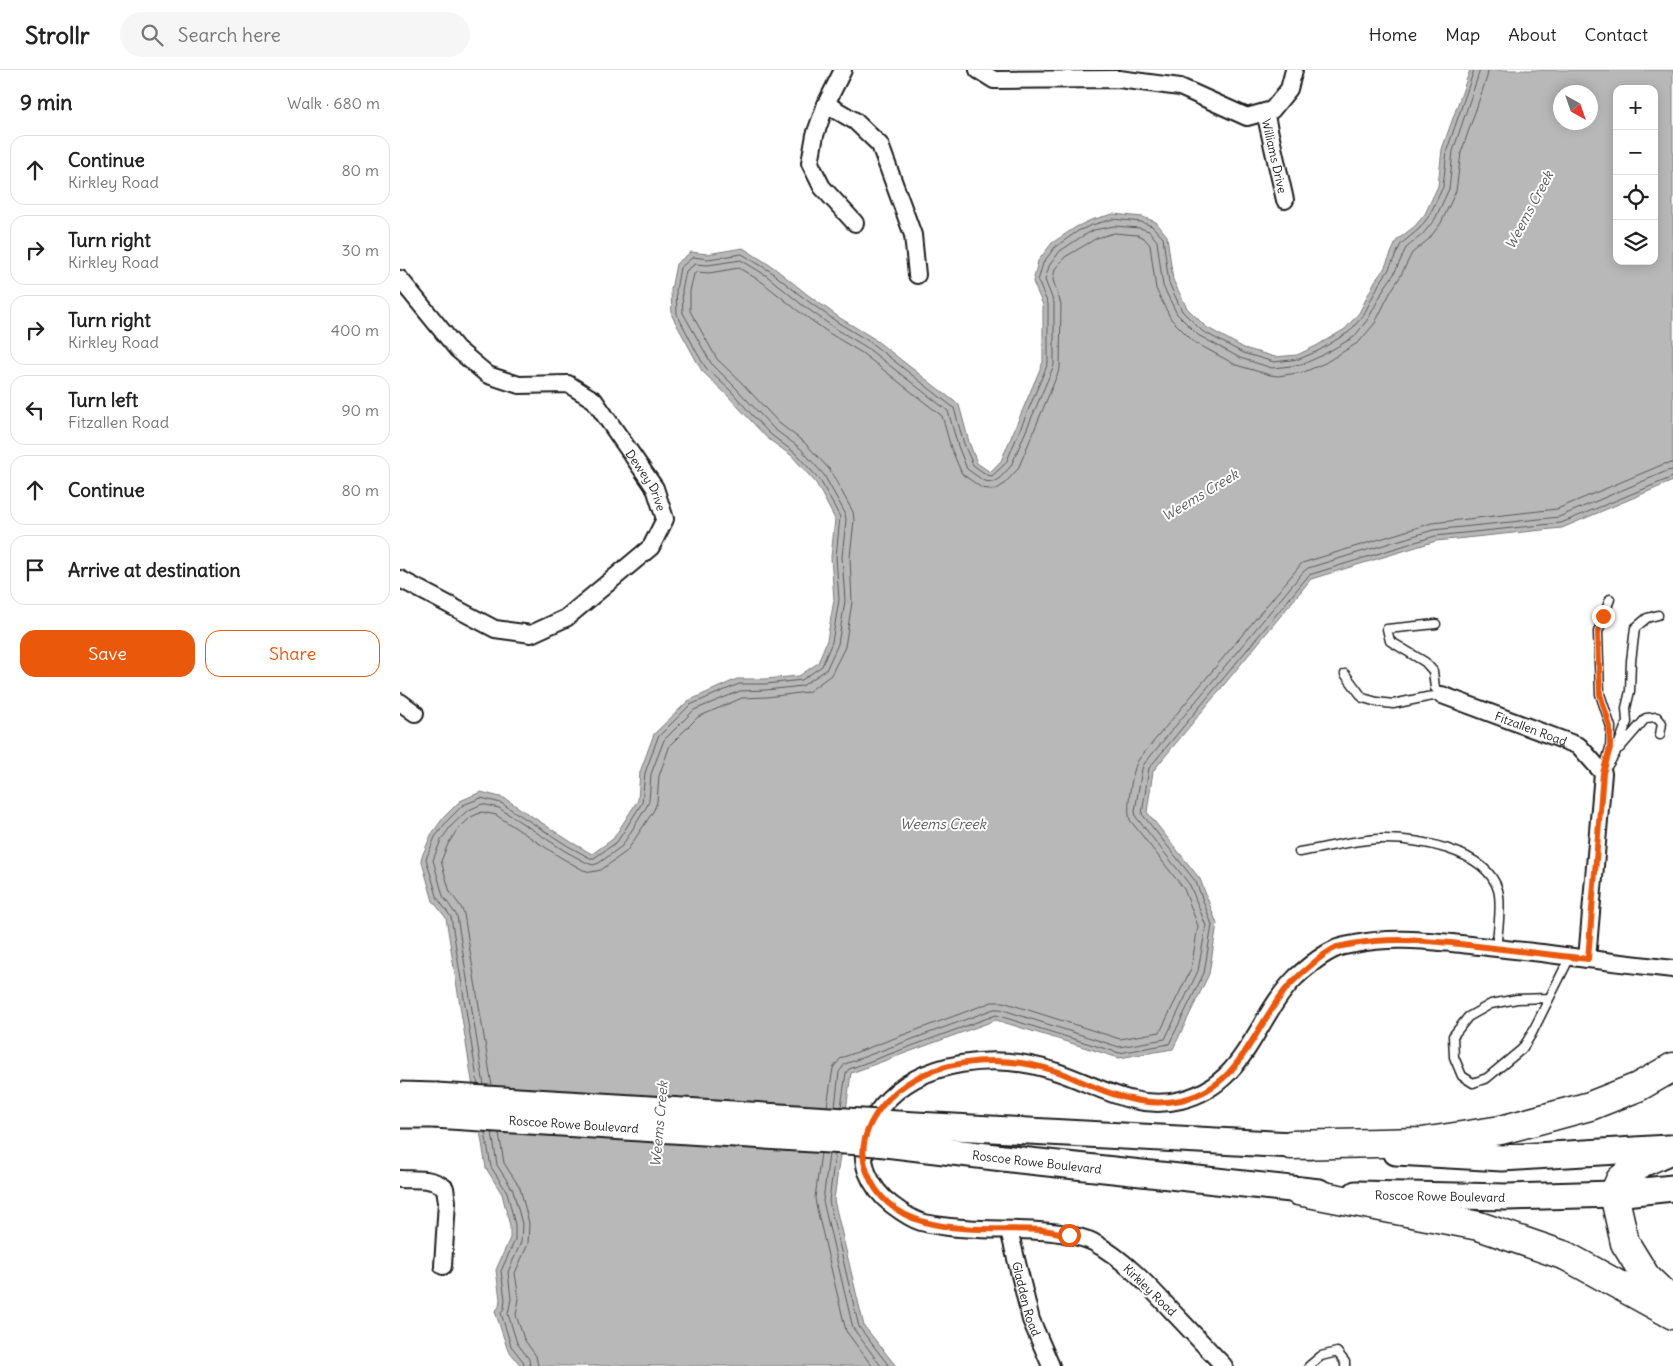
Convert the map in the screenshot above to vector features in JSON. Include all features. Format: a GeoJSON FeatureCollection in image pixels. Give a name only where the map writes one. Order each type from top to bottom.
{"type":"FeatureCollection","features":[{"type":"Feature","properties":{"kind":"highway"},"geometry":{"type":"LineString","coordinates":[[1291,1144],[1422,1142],[1501,1130],[1590,1106],[1638,1087],[1673,1067]]}},
{"type":"Feature","properties":{"kind":"highway"},"geometry":{"type":"LineString","coordinates":[[1673,1148],[1641,1163],[1620,1180],[1614,1194],[1625,1243],[1646,1277],[1673,1303]]}},
{"type":"Feature","properties":{"kind":"highway"},"geometry":{"type":"LineString","coordinates":[[1298,1191],[1479,1226],[1566,1256],[1673,1315]]}},
{"type":"Feature","properties":{"kind":"main road","name":"Roscoe Rowe Boulevard"},"geometry":{"type":"LineString","coordinates":[[400,1095],[435,1105],[878,1133],[1291,1144],[1502,1158],[1673,1148]]}},
{"type":"Feature","properties":{"kind":"main road","name":"Roscoe Rowe Boulevard"},"geometry":{"type":"LineString","coordinates":[[400,1115],[435,1105]]}},
{"type":"Feature","properties":{"kind":"main road","name":"Roscoe Rowe Boulevard"},"geometry":{"type":"LineString","coordinates":[[878,1133],[1020,1160],[1298,1191],[1508,1197],[1614,1194],[1673,1188]]}},
{"type":"Feature","properties":{"kind":"street"},"geometry":{"type":"LineString","coordinates":[[843,70],[826,104],[815,136],[810,163],[822,187],[855,223]]}},
{"type":"Feature","properties":{"kind":"street","name":"Williams Drive"},"geometry":{"type":"LineString","coordinates":[[978,70],[994,80],[1120,74],[1180,87],[1247,117],[1272,110],[1289,89],[1294,70]]}},
{"type":"Feature","properties":{"kind":"street"},"geometry":{"type":"LineString","coordinates":[[826,104],[855,121],[880,145],[913,235],[917,275]]}},
{"type":"Feature","properties":{"kind":"street","name":"Williams Drive"},"geometry":{"type":"LineString","coordinates":[[1265,112],[1285,200]]}},
{"type":"Feature","properties":{"kind":"street","name":"Dewey Drive"},"geometry":{"type":"LineString","coordinates":[[400,279],[457,349],[488,374],[519,385],[568,384],[594,400],[656,488],[665,519],[651,547],[566,618],[531,634],[495,629],[400,579]]}},
{"type":"Feature","properties":{"kind":"street","name":"Fitzallen Road"},"geometry":{"type":"LineString","coordinates":[[1442,695],[1579,746],[1603,773]]}},
{"type":"Feature","properties":{"kind":"street"},"geometry":{"type":"LineString","coordinates":[[400,702],[415,713]]}},
{"type":"Feature","properties":{"kind":"street"},"geometry":{"type":"LineString","coordinates":[[1588,959],[1603,773]]}},
{"type":"Feature","properties":{"kind":"street","name":"Kirkley Road"},"geometry":{"type":"LineString","coordinates":[[1224,1366],[1131,1269],[1092,1242],[1043,1230],[961,1229],[921,1222],[900,1211],[880,1195],[868,1173],[863,1154],[866,1133],[876,1114],[891,1095],[910,1082],[932,1072],[957,1065],[990,1061],[1010,1062],[1044,1068],[1134,1101],[1153,1103],[1184,1100],[1210,1089],[1240,1062],[1279,998],[1296,978],[1316,961],[1337,948],[1370,941],[1406,939],[1673,969]]}},
{"type":"Feature","properties":{"kind":"street"},"geometry":{"type":"LineString","coordinates":[[400,1179],[431,1180],[445,1188],[447,1202],[443,1266]]}},
{"type":"Feature","properties":{"kind":"street","name":"Gladden Road"},"geometry":{"type":"LineString","coordinates":[[1009,1230],[1031,1320],[1051,1366]]}},
{"type":"Feature","properties":{"kind":"lane"},"geometry":{"type":"LineString","coordinates":[[1603,773],[1610,748],[1610,727],[1600,694],[1598,632],[1610,599]]}},
{"type":"Feature","properties":{"kind":"lane"},"geometry":{"type":"LineString","coordinates":[[1615,754],[1627,722],[1626,708],[1630,691],[1635,628],[1647,618],[1658,615]]}},
{"type":"Feature","properties":{"kind":"lane"},"geometry":{"type":"LineString","coordinates":[[1436,624],[1386,629],[1390,641],[1425,662],[1433,672],[1435,688],[1442,695]]}},
{"type":"Feature","properties":{"kind":"lane"},"geometry":{"type":"LineString","coordinates":[[1345,674],[1363,698],[1377,702],[1393,704],[1442,695]]}},
{"type":"Feature","properties":{"kind":"lane"},"geometry":{"type":"LineString","coordinates":[[1603,773],[1615,754],[1646,718],[1657,717],[1662,723],[1660,735]]}},
{"type":"Feature","properties":{"kind":"lane"},"geometry":{"type":"LineString","coordinates":[[1299,852],[1378,839],[1413,840],[1468,857],[1488,871],[1498,890],[1500,902],[1496,948]]}},
{"type":"Feature","properties":{"kind":"lane"},"geometry":{"type":"LineString","coordinates":[[1549,998],[1517,999],[1491,1004],[1468,1017],[1453,1036],[1454,1057],[1462,1076],[1472,1084],[1487,1078],[1522,1049],[1531,1034],[1570,957]]}},
{"type":"Feature","properties":{"kind":"lane"},"geometry":{"type":"LineString","coordinates":[[1309,1366],[1320,1356],[1337,1352],[1345,1362],[1345,1366]]}},
{"type":"Feature","properties":{"kind":"water","name":"Weems Creek"},"geometry":{"type":"Polygon","coordinates":[[[1470,70],[1673,70],[1673,481],[1562,528],[1436,541],[1311,579],[1153,771],[1147,812],[1200,879],[1217,924],[1209,974],[1173,1049],[1119,1058],[996,1020],[851,1073],[834,1200],[864,1326],[896,1366],[521,1366],[507,1348],[495,1311],[499,1307],[500,1299],[496,1270],[510,1238],[510,1226],[502,1194],[486,1168],[446,918],[433,901],[421,859],[431,835],[443,818],[460,801],[481,792],[504,798],[592,854],[613,839],[638,800],[640,772],[654,734],[688,701],[737,679],[799,676],[818,663],[827,640],[834,600],[831,557],[835,519],[816,483],[792,456],[767,438],[702,371],[672,316],[671,290],[676,264],[691,252],[707,254],[743,248],[773,267],[840,318],[873,338],[959,405],[977,463],[990,472],[1001,461],[1043,362],[1043,305],[1033,282],[1038,261],[1052,243],[1076,227],[1091,220],[1113,214],[1143,217],[1156,222],[1167,236],[1173,280],[1187,308],[1206,327],[1244,348],[1275,357],[1297,355],[1345,329],[1359,313],[1375,281],[1384,269],[1397,240],[1415,226],[1425,214],[1438,186],[1442,149],[1470,70]]]}},
{"type":"Feature","properties":{"kind":"route"},"geometry":{"type":"LineString","coordinates":[[1069,1235],[1043,1230],[961,1229],[921,1222],[900,1211],[880,1195],[868,1173],[863,1154],[866,1133],[876,1114],[891,1095],[910,1082],[932,1072],[981,1061],[1010,1062],[1036,1066],[1058,1072],[1114,1095],[1134,1101],[1153,1103],[1184,1100],[1210,1089],[1227,1075],[1240,1062],[1279,998],[1296,978],[1316,961],[1337,948],[1370,941],[1406,939],[1588,959],[1603,773],[1610,748],[1610,727],[1600,694],[1598,632],[1603,616]]}}]}
